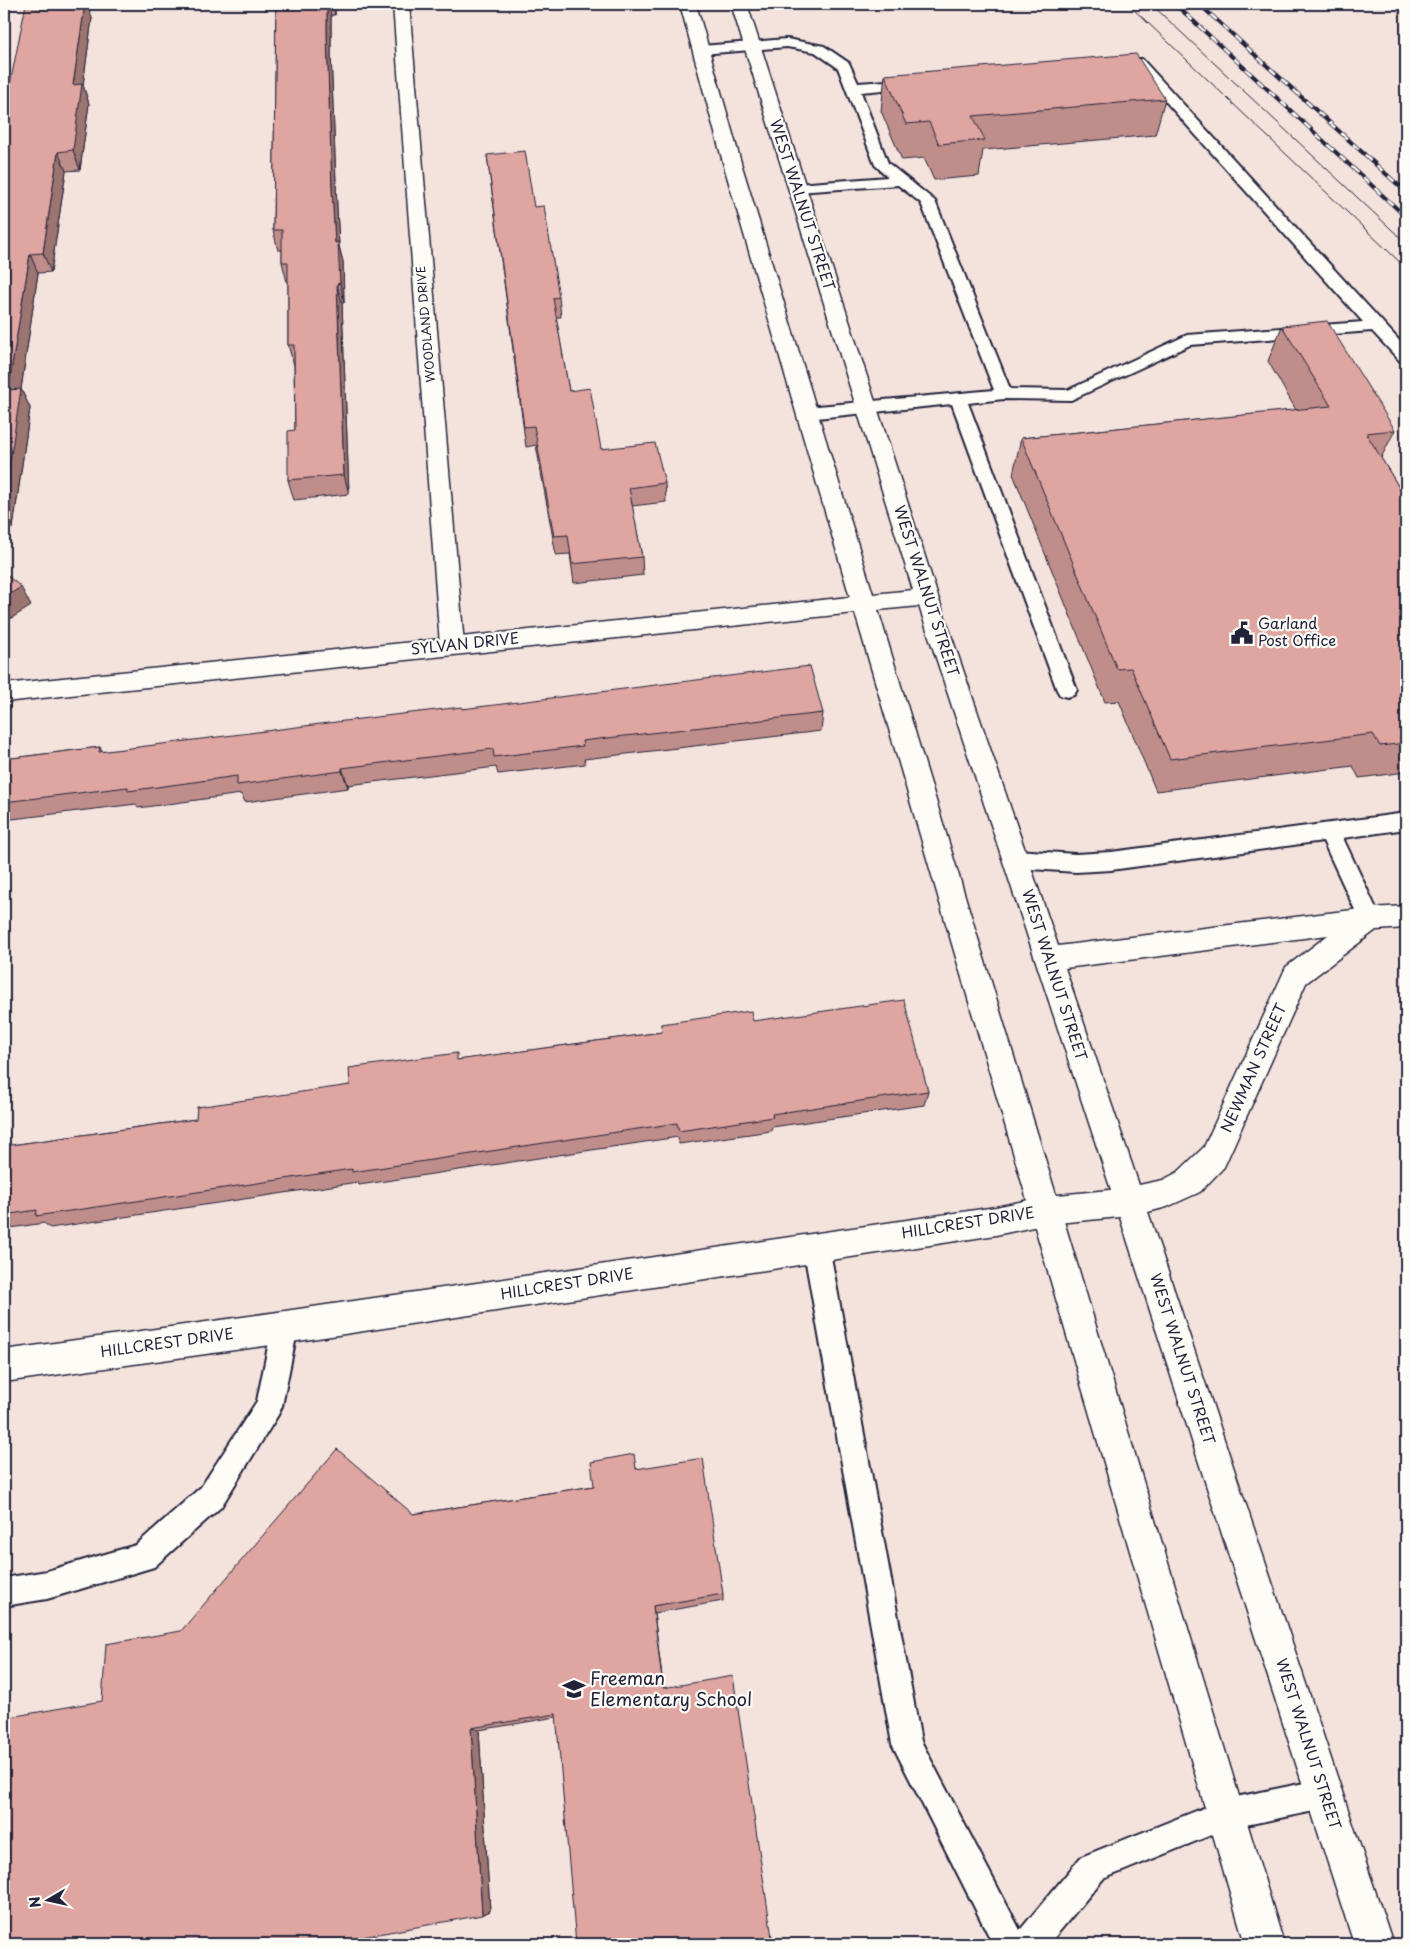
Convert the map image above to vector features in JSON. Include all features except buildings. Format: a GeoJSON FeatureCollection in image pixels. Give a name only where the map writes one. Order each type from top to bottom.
{"type":"FeatureCollection","features":[{"type":"Feature","properties":{"kind":"main road","name":"WOODLAND DRIVE"},"geometry":{"type":"LineString","coordinates":[[402,4],[452,645]]}},
{"type":"Feature","properties":{"kind":"main road"},"geometry":{"type":"LineString","coordinates":[[688,4],[733,166],[1265,1944]]}},
{"type":"Feature","properties":{"kind":"main road","name":"WEST WALNUT STREET"},"geometry":{"type":"LineString","coordinates":[[739,4],[927,597],[1016,858],[1374,1944]]}},
{"type":"Feature","properties":{"kind":"main road","name":"SYLVAN DRIVE"},"geometry":{"type":"LineString","coordinates":[[4,693],[927,597]]}},
{"type":"Feature","properties":{"kind":"main road"},"geometry":{"type":"LineString","coordinates":[[1048,959],[1370,919],[1406,917]]}},
{"type":"Feature","properties":{"kind":"main road","name":"NEWMAN STREET"},"geometry":{"type":"LineString","coordinates":[[1130,1202],[1167,1193],[1189,1182],[1214,1157],[1296,975],[1370,919]]}},
{"type":"Feature","properties":{"kind":"main road","name":"HILLCREST DRIVE"},"geometry":{"type":"LineString","coordinates":[[4,1366],[285,1327],[816,1246],[996,1221],[1046,1210],[1130,1202]]}},
{"type":"Feature","properties":{"kind":"lane"},"geometry":{"type":"LineString","coordinates":[[701,50],[787,43],[819,49],[844,66],[882,165],[928,201],[1004,394]]}},
{"type":"Feature","properties":{"kind":"lane"},"geometry":{"type":"LineString","coordinates":[[1108,65],[1137,62],[1406,357]]}},
{"type":"Feature","properties":{"kind":"lane"},"geometry":{"type":"LineString","coordinates":[[852,88],[931,81]]}},
{"type":"Feature","properties":{"kind":"lane"},"geometry":{"type":"LineString","coordinates":[[797,188],[902,180]]}},
{"type":"Feature","properties":{"kind":"lane"},"geometry":{"type":"LineString","coordinates":[[807,413],[1004,394],[1071,395],[1187,340],[1376,326]]}},
{"type":"Feature","properties":{"kind":"lane"},"geometry":{"type":"LineString","coordinates":[[958,399],[1066,690]]}},
{"type":"Feature","properties":{"kind":"lane"},"geometry":{"type":"LineString","coordinates":[[1016,858],[1076,863],[1111,861],[1328,830],[1406,821]]}},
{"type":"Feature","properties":{"kind":"lane"},"geometry":{"type":"LineString","coordinates":[[1328,830],[1370,919]]}},
{"type":"Feature","properties":{"kind":"lane"},"geometry":{"type":"LineString","coordinates":[[816,1246],[907,1744],[1010,1944]]}},
{"type":"Feature","properties":{"kind":"lane"},"geometry":{"type":"LineString","coordinates":[[4,1592],[47,1585],[144,1557],[211,1497],[269,1406],[285,1327]]}},
{"type":"Feature","properties":{"kind":"lane"},"geometry":{"type":"LineString","coordinates":[[1030,1944],[1092,1868],[1226,1814],[1324,1794]]}},
{"type":"Feature","properties":{"kind":"tram line"},"geometry":{"type":"LineString","coordinates":[[1128,4],[1406,268]]}},
{"type":"Feature","properties":{"kind":"tram line"},"geometry":{"type":"LineString","coordinates":[[1151,4],[1406,243]]}},
{"type":"Feature","properties":{"kind":"railway"},"geometry":{"type":"LineString","coordinates":[[1175,4],[1406,217]]}},
{"type":"Feature","properties":{"kind":"railway"},"geometry":{"type":"LineString","coordinates":[[1199,4],[1406,192]]}},
{"type":"Feature","properties":{"kind":"place","name":"Garland Post Office"},"geometry":{"type":"Point","coordinates":[1242,633]}},
{"type":"Feature","properties":{"kind":"place","name":"Freeman Elementary School"},"geometry":{"type":"Point","coordinates":[574,1689]}}]}
